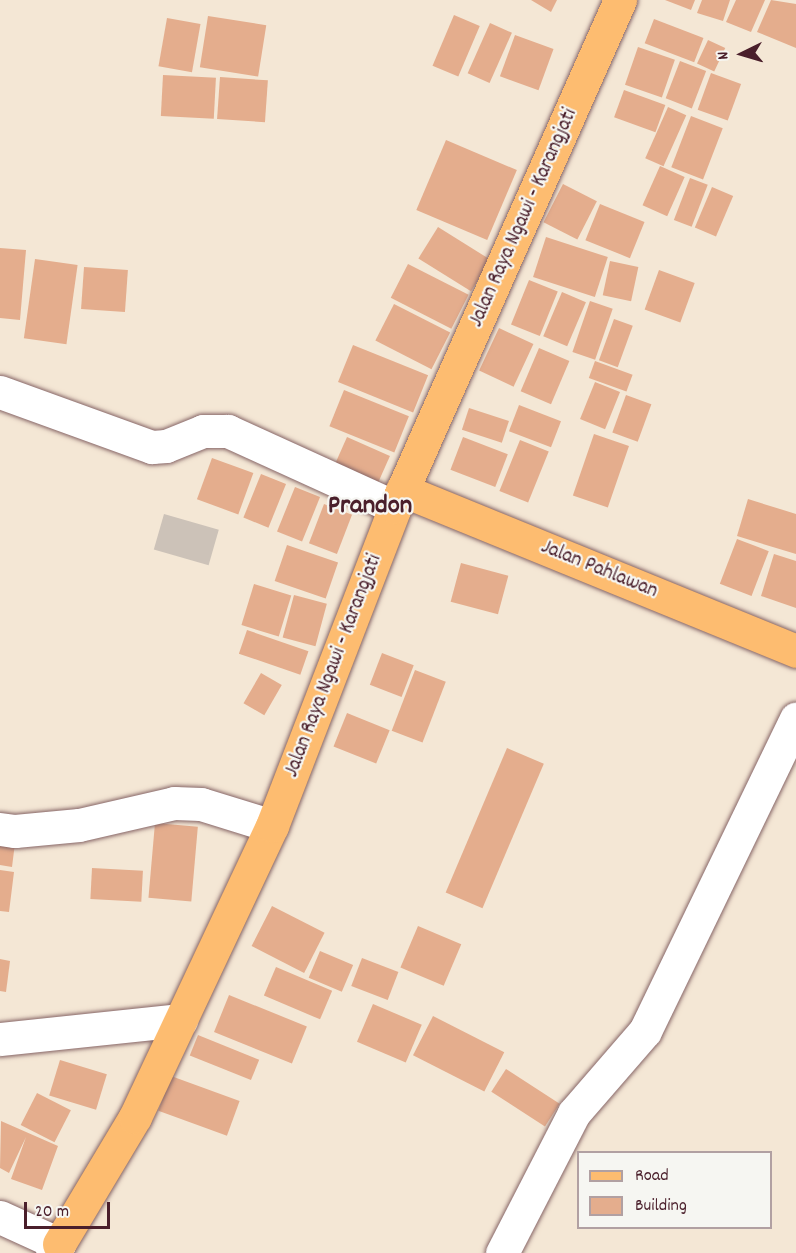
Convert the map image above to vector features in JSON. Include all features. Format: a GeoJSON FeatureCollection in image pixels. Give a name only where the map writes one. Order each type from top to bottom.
{"type":"FeatureCollection","features":[{"type":"Feature","properties":{"kind":"main road","name":"Jalan Raya Ngawi - Karangjati"},"geometry":{"type":"LineString","coordinates":[[55,1249],[135,1117],[272,826],[398,499],[620,0]]}},
{"type":"Feature","properties":{"kind":"main road","name":"Jalan Pahlawan"},"geometry":{"type":"LineString","coordinates":[[398,499],[795,646]]}},
{"type":"Feature","properties":{"kind":"street"},"geometry":{"type":"LineString","coordinates":[[0,392],[152,447],[166,446],[203,431],[228,431],[398,499]]}},
{"type":"Feature","properties":{"kind":"street"},"geometry":{"type":"LineString","coordinates":[[502,1253],[574,1113],[645,1031],[796,719]]}},
{"type":"Feature","properties":{"kind":"street"},"geometry":{"type":"LineString","coordinates":[[0,828],[15,831],[79,825],[174,803],[201,804],[272,826]]}},
{"type":"Feature","properties":{"kind":"street"},"geometry":{"type":"LineString","coordinates":[[0,1039],[181,1020]]}},
{"type":"Feature","properties":{"kind":"street"},"geometry":{"type":"LineString","coordinates":[[0,1217],[55,1249]]}},
{"type":"Feature","properties":{"kind":"shaded area"},"geometry":{"type":"Polygon","coordinates":[[[164,514],[219,530],[209,565],[154,550],[164,514]]]}},
{"type":"Feature","properties":{"kind":"building"},"geometry":{"type":"Polygon","coordinates":[[[531,0],[557,0],[551,12],[531,0]]]}},
{"type":"Feature","properties":{"kind":"building"},"geometry":{"type":"Polygon","coordinates":[[[665,0],[695,0],[691,10],[665,0]]]}},
{"type":"Feature","properties":{"kind":"building"},"geometry":{"type":"Polygon","coordinates":[[[702,0],[730,0],[723,21],[697,13],[702,0]]]}},
{"type":"Feature","properties":{"kind":"building"},"geometry":{"type":"Polygon","coordinates":[[[736,0],[765,0],[751,32],[726,22],[736,0]]]}},
{"type":"Feature","properties":{"kind":"building"},"geometry":{"type":"Polygon","coordinates":[[[771,0],[796,4],[796,48],[757,32],[771,0]]]}},
{"type":"Feature","properties":{"kind":"building"},"geometry":{"type":"Polygon","coordinates":[[[454,15],[480,26],[458,77],[433,66],[454,15]]]}},
{"type":"Feature","properties":{"kind":"building"},"geometry":{"type":"Polygon","coordinates":[[[208,16],[266,25],[258,77],[200,67],[208,16]]]}},
{"type":"Feature","properties":{"kind":"building"},"geometry":{"type":"Polygon","coordinates":[[[167,18],[200,24],[192,72],[158,66],[167,18]]]}},
{"type":"Feature","properties":{"kind":"building"},"geometry":{"type":"Polygon","coordinates":[[[654,19],[703,38],[694,62],[645,43],[654,19]]]}},
{"type":"Feature","properties":{"kind":"building"},"geometry":{"type":"Polygon","coordinates":[[[490,23],[512,33],[490,83],[468,73],[490,23]]]}},
{"type":"Feature","properties":{"kind":"building"},"geometry":{"type":"Polygon","coordinates":[[[515,35],[554,49],[538,90],[500,76],[515,35]]]}},
{"type":"Feature","properties":{"kind":"building"},"geometry":{"type":"Polygon","coordinates":[[[708,40],[725,48],[714,72],[697,64],[708,40]]]}},
{"type":"Feature","properties":{"kind":"building"},"geometry":{"type":"Polygon","coordinates":[[[638,47],[675,60],[662,98],[625,85],[638,47]]]}},
{"type":"Feature","properties":{"kind":"building"},"geometry":{"type":"Polygon","coordinates":[[[680,61],[706,71],[692,108],[666,98],[680,61]]]}},
{"type":"Feature","properties":{"kind":"building"},"geometry":{"type":"Polygon","coordinates":[[[711,73],[741,84],[728,121],[698,110],[711,73]]]}},
{"type":"Feature","properties":{"kind":"building"},"geometry":{"type":"Polygon","coordinates":[[[163,75],[216,78],[214,119],[161,116],[163,75]]]}},
{"type":"Feature","properties":{"kind":"building"},"geometry":{"type":"Polygon","coordinates":[[[220,77],[268,80],[265,122],[217,119],[220,77]]]}},
{"type":"Feature","properties":{"kind":"building"},"geometry":{"type":"Polygon","coordinates":[[[624,90],[665,105],[655,132],[614,117],[624,90]]]}},
{"type":"Feature","properties":{"kind":"building"},"geometry":{"type":"Polygon","coordinates":[[[668,107],[686,115],[663,166],[645,158],[668,107]]]}},
{"type":"Feature","properties":{"kind":"building"},"geometry":{"type":"Polygon","coordinates":[[[691,116],[723,128],[703,180],[671,167],[691,116]]]}},
{"type":"Feature","properties":{"kind":"building"},"geometry":{"type":"Polygon","coordinates":[[[446,140],[517,170],[487,240],[416,210],[446,140]]]}},
{"type":"Feature","properties":{"kind":"building"},"geometry":{"type":"Polygon","coordinates":[[[660,166],[685,177],[667,216],[643,205],[660,166]]]}},
{"type":"Feature","properties":{"kind":"building"},"geometry":{"type":"Polygon","coordinates":[[[690,178],[708,185],[692,227],[674,220],[690,178]]]}},
{"type":"Feature","properties":{"kind":"building"},"geometry":{"type":"Polygon","coordinates":[[[563,184],[597,201],[577,240],[543,222],[563,184]]]}},
{"type":"Feature","properties":{"kind":"building"},"geometry":{"type":"Polygon","coordinates":[[[712,187],[733,196],[716,236],[695,228],[712,187]]]}},
{"type":"Feature","properties":{"kind":"building"},"geometry":{"type":"Polygon","coordinates":[[[600,204],[645,222],[630,258],[585,240],[600,204]]]}},
{"type":"Feature","properties":{"kind":"building"},"geometry":{"type":"Polygon","coordinates":[[[438,227],[491,260],[471,291],[418,258],[438,227]]]}},
{"type":"Feature","properties":{"kind":"building"},"geometry":{"type":"Polygon","coordinates":[[[546,237],[608,257],[595,297],[533,277],[546,237]]]}},
{"type":"Feature","properties":{"kind":"building"},"geometry":{"type":"Polygon","coordinates":[[[0,248],[26,250],[20,320],[0,318],[0,248]]]}},
{"type":"Feature","properties":{"kind":"building"},"geometry":{"type":"Polygon","coordinates":[[[35,259],[78,265],[66,344],[24,338],[35,259]]]}},
{"type":"Feature","properties":{"kind":"building"},"geometry":{"type":"Polygon","coordinates":[[[610,261],[638,267],[631,301],[603,295],[610,261]]]}},
{"type":"Feature","properties":{"kind":"building"},"geometry":{"type":"Polygon","coordinates":[[[408,264],[469,295],[451,329],[391,298],[408,264]]]}},
{"type":"Feature","properties":{"kind":"building"},"geometry":{"type":"Polygon","coordinates":[[[84,267],[128,270],[125,312],[81,309],[84,267]]]}},
{"type":"Feature","properties":{"kind":"building"},"geometry":{"type":"Polygon","coordinates":[[[659,270],[695,283],[680,322],[645,309],[659,270]]]}},
{"type":"Feature","properties":{"kind":"building"},"geometry":{"type":"Polygon","coordinates":[[[529,280],[558,292],[540,336],[511,325],[529,280]]]}},
{"type":"Feature","properties":{"kind":"building"},"geometry":{"type":"Polygon","coordinates":[[[562,292],[586,302],[567,346],[543,336],[562,292]]]}},
{"type":"Feature","properties":{"kind":"building"},"geometry":{"type":"Polygon","coordinates":[[[590,301],[613,309],[595,360],[572,352],[590,301]]]}},
{"type":"Feature","properties":{"kind":"building"},"geometry":{"type":"Polygon","coordinates":[[[394,304],[450,333],[432,369],[375,341],[394,304]]]}},
{"type":"Feature","properties":{"kind":"building"},"geometry":{"type":"Polygon","coordinates":[[[614,319],[633,326],[618,367],[599,360],[614,319]]]}},
{"type":"Feature","properties":{"kind":"building"},"geometry":{"type":"Polygon","coordinates":[[[499,328],[533,344],[514,387],[479,371],[499,328]]]}},
{"type":"Feature","properties":{"kind":"building"},"geometry":{"type":"Polygon","coordinates":[[[353,345],[428,375],[413,412],[338,382],[353,345]]]}},
{"type":"Feature","properties":{"kind":"building"},"geometry":{"type":"Polygon","coordinates":[[[539,348],[569,361],[551,404],[521,391],[539,348]]]}},
{"type":"Feature","properties":{"kind":"building"},"geometry":{"type":"Polygon","coordinates":[[[595,361],[633,375],[626,392],[589,378],[595,361]]]}},
{"type":"Feature","properties":{"kind":"building"},"geometry":{"type":"Polygon","coordinates":[[[595,382],[620,392],[605,429],[580,419],[595,382]]]}},
{"type":"Feature","properties":{"kind":"building"},"geometry":{"type":"Polygon","coordinates":[[[344,390],[409,416],[394,452],[329,426],[344,390]]]}},
{"type":"Feature","properties":{"kind":"building"},"geometry":{"type":"Polygon","coordinates":[[[626,395],[651,404],[638,442],[612,433],[626,395]]]}},
{"type":"Feature","properties":{"kind":"building"},"geometry":{"type":"Polygon","coordinates":[[[519,405],[561,421],[551,447],[509,431],[519,405]]]}},
{"type":"Feature","properties":{"kind":"building"},"geometry":{"type":"Polygon","coordinates":[[[469,408],[509,421],[502,443],[462,430],[469,408]]]}},
{"type":"Feature","properties":{"kind":"building"},"geometry":{"type":"Polygon","coordinates":[[[594,434],[629,446],[608,508],[573,495],[594,434]]]}},
{"type":"Feature","properties":{"kind":"building"},"geometry":{"type":"Polygon","coordinates":[[[347,437],[390,456],[378,484],[335,464],[347,437]]]}},
{"type":"Feature","properties":{"kind":"building"},"geometry":{"type":"Polygon","coordinates":[[[463,437],[508,454],[495,487],[450,470],[463,437]]]}},
{"type":"Feature","properties":{"kind":"building"},"geometry":{"type":"Polygon","coordinates":[[[520,440],[549,452],[528,503],[499,491],[520,440]]]}},
{"type":"Feature","properties":{"kind":"building"},"geometry":{"type":"Polygon","coordinates":[[[212,458],[253,473],[238,514],[197,499],[212,458]]]}},
{"type":"Feature","properties":{"kind":"building"},"geometry":{"type":"Polygon","coordinates":[[[261,474],[286,484],[268,528],[243,518],[261,474]]]}},
{"type":"Feature","properties":{"kind":"building"},"geometry":{"type":"Polygon","coordinates":[[[295,487],[320,497],[302,542],[277,532],[295,487]]]}},
{"type":"Feature","properties":{"kind":"building"},"geometry":{"type":"Polygon","coordinates":[[[748,499],[796,514],[796,554],[737,536],[748,499]]]}},
{"type":"Feature","properties":{"kind":"building"},"geometry":{"type":"Polygon","coordinates":[[[324,504],[352,515],[337,554],[309,543],[324,504]]]}},
{"type":"Feature","properties":{"kind":"building"},"geometry":{"type":"Polygon","coordinates":[[[737,539],[769,551],[752,596],[720,584],[737,539]]]}},
{"type":"Feature","properties":{"kind":"building"},"geometry":{"type":"Polygon","coordinates":[[[287,545],[338,563],[326,599],[275,581],[287,545]]]}},
{"type":"Feature","properties":{"kind":"building"},"geometry":{"type":"Polygon","coordinates":[[[774,554],[796,561],[796,608],[761,596],[774,554]]]}},
{"type":"Feature","properties":{"kind":"building"},"geometry":{"type":"Polygon","coordinates":[[[461,563],[508,576],[498,614],[451,602],[461,563]]]}},
{"type":"Feature","properties":{"kind":"building"},"geometry":{"type":"Polygon","coordinates":[[[254,584],[291,595],[279,637],[241,625],[254,584]]]}},
{"type":"Feature","properties":{"kind":"building"},"geometry":{"type":"Polygon","coordinates":[[[294,595],[327,604],[315,646],[283,638],[294,595]]]}},
{"type":"Feature","properties":{"kind":"building"},"geometry":{"type":"Polygon","coordinates":[[[247,630],[308,651],[300,675],[239,654],[247,630]]]}},
{"type":"Feature","properties":{"kind":"building"},"geometry":{"type":"Polygon","coordinates":[[[382,653],[414,665],[402,697],[370,685],[382,653]]]}},
{"type":"Feature","properties":{"kind":"building"},"geometry":{"type":"Polygon","coordinates":[[[415,670],[446,682],[423,743],[392,731],[415,670]]]}},
{"type":"Feature","properties":{"kind":"building"},"geometry":{"type":"Polygon","coordinates":[[[261,673],[282,685],[264,715],[244,703],[261,673]]]}},
{"type":"Feature","properties":{"kind":"building"},"geometry":{"type":"Polygon","coordinates":[[[347,713],[390,730],[376,764],[334,746],[347,713]]]}},
{"type":"Feature","properties":{"kind":"building"},"geometry":{"type":"Polygon","coordinates":[[[507,748],[544,764],[482,908],[446,893],[507,748]]]}},
{"type":"Feature","properties":{"kind":"building"},"geometry":{"type":"Polygon","coordinates":[[[155,823],[198,827],[191,901],[148,898],[155,823]]]}},
{"type":"Feature","properties":{"kind":"building"},"geometry":{"type":"Polygon","coordinates":[[[0,841],[15,843],[12,867],[0,865],[0,841]]]}},
{"type":"Feature","properties":{"kind":"building"},"geometry":{"type":"Polygon","coordinates":[[[92,868],[143,871],[141,902],[90,899],[92,868]]]}},
{"type":"Feature","properties":{"kind":"building"},"geometry":{"type":"Polygon","coordinates":[[[0,870],[14,872],[9,912],[0,911],[0,870]]]}},
{"type":"Feature","properties":{"kind":"building"},"geometry":{"type":"Polygon","coordinates":[[[272,906],[325,933],[304,973],[252,946],[272,906]]]}},
{"type":"Feature","properties":{"kind":"building"},"geometry":{"type":"Polygon","coordinates":[[[418,926],[461,944],[444,986],[400,967],[418,926]]]}},
{"type":"Feature","properties":{"kind":"building"},"geometry":{"type":"Polygon","coordinates":[[[320,951],[353,965],[342,992],[309,978],[320,951]]]}},
{"type":"Feature","properties":{"kind":"building"},"geometry":{"type":"Polygon","coordinates":[[[362,958],[398,972],[388,1000],[351,986],[362,958]]]}},
{"type":"Feature","properties":{"kind":"building"},"geometry":{"type":"Polygon","coordinates":[[[0,959],[10,961],[6,992],[0,991],[0,959]]]}},
{"type":"Feature","properties":{"kind":"building"},"geometry":{"type":"Polygon","coordinates":[[[276,967],[332,991],[320,1019],[264,996],[276,967]]]}},
{"type":"Feature","properties":{"kind":"building"},"geometry":{"type":"Polygon","coordinates":[[[229,995],[307,1026],[292,1064],[214,1032],[229,995]]]}},
{"type":"Feature","properties":{"kind":"building"},"geometry":{"type":"Polygon","coordinates":[[[373,1004],[422,1025],[406,1062],[357,1042],[373,1004]]]}},
{"type":"Feature","properties":{"kind":"building"},"geometry":{"type":"Polygon","coordinates":[[[433,1016],[504,1052],[484,1092],[413,1055],[433,1016]]]}},
{"type":"Feature","properties":{"kind":"building"},"geometry":{"type":"Polygon","coordinates":[[[198,1035],[259,1060],[251,1080],[190,1055],[198,1035]]]}},
{"type":"Feature","properties":{"kind":"building"},"geometry":{"type":"Polygon","coordinates":[[[60,1060],[107,1074],[96,1110],[49,1095],[60,1060]]]}},
{"type":"Feature","properties":{"kind":"building"},"geometry":{"type":"Polygon","coordinates":[[[506,1069],[560,1104],[545,1127],[491,1092],[506,1069]]]}},
{"type":"Feature","properties":{"kind":"building"},"geometry":{"type":"Polygon","coordinates":[[[171,1076],[240,1101],[227,1136],[158,1111],[171,1076]]]}},
{"type":"Feature","properties":{"kind":"building"},"geometry":{"type":"Polygon","coordinates":[[[37,1093],[71,1110],[55,1142],[21,1125],[37,1093]]]}},
{"type":"Feature","properties":{"kind":"building"},"geometry":{"type":"Polygon","coordinates":[[[1,1121],[58,1146],[42,1190],[11,1179],[26,1137],[9,1173],[0,1168],[1,1121]]]}},
{"type":"Feature","properties":{"kind":"district","name":"Prandon"},"geometry":{"type":"Point","coordinates":[370,507]}}]}
